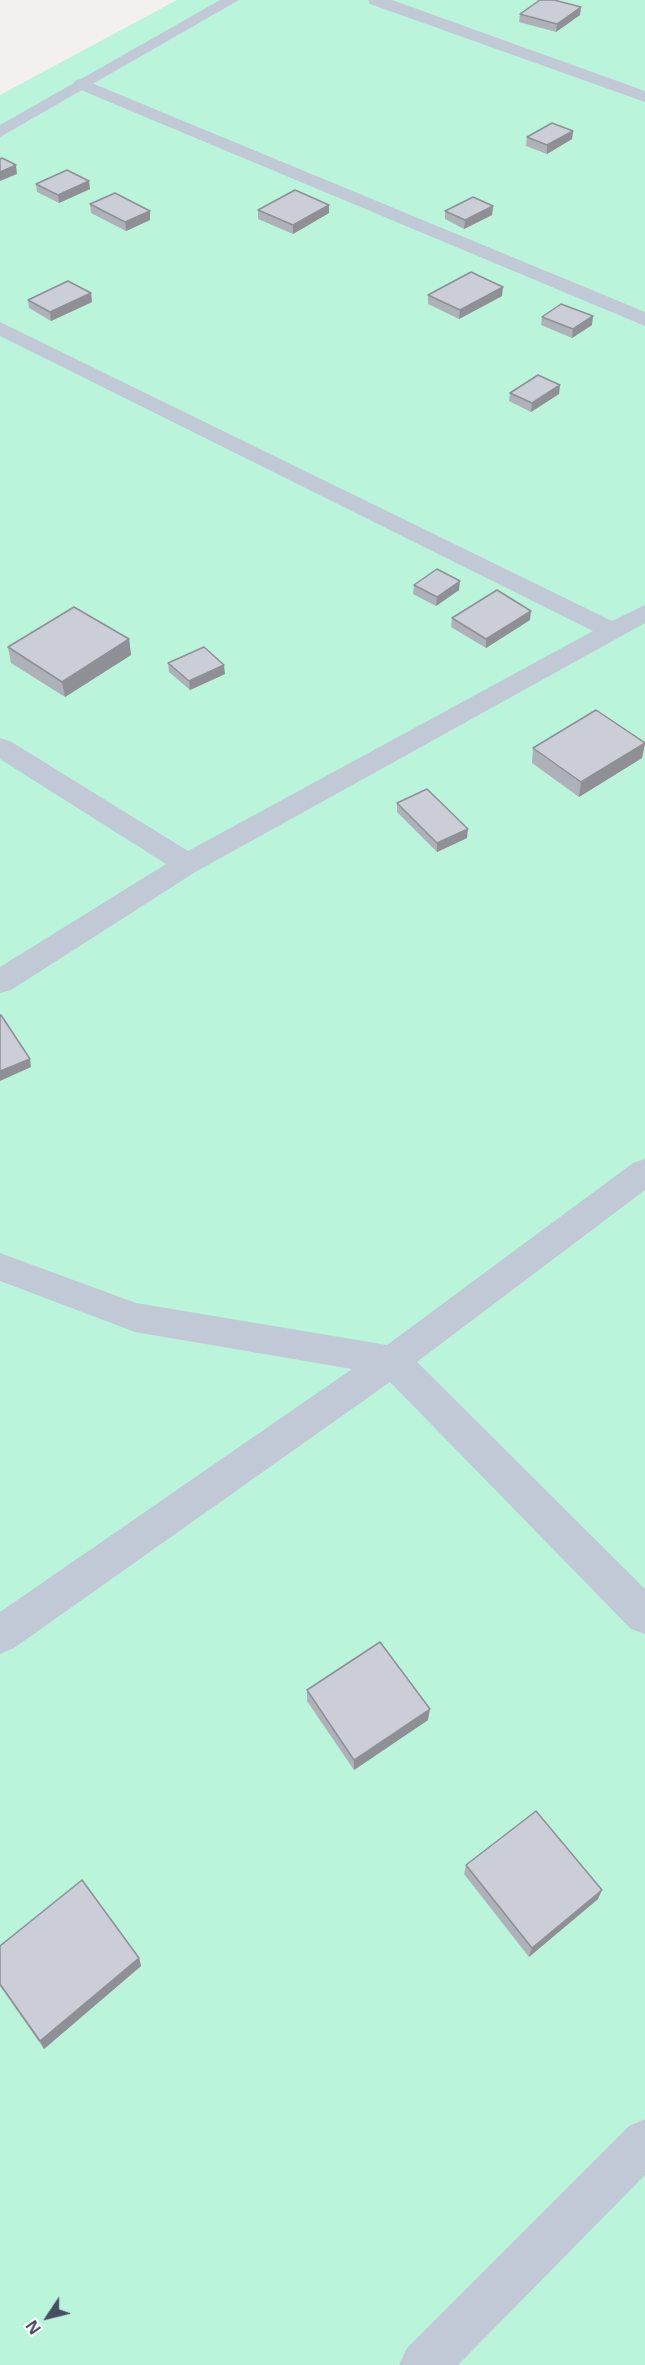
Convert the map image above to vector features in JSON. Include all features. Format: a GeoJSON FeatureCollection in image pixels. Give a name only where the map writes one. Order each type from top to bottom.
{"type":"FeatureCollection","features":[{"type":"Feature","properties":{"kind":"street"},"geometry":{"type":"LineString","coordinates":[[376,0],[645,97]]}},
{"type":"Feature","properties":{"kind":"street"},"geometry":{"type":"LineString","coordinates":[[82,84],[645,320]]}},
{"type":"Feature","properties":{"kind":"street"},"geometry":{"type":"LineString","coordinates":[[0,328],[613,631]]}},
{"type":"Feature","properties":{"kind":"street"},"geometry":{"type":"LineString","coordinates":[[0,982],[187,864],[645,613]]}},
{"type":"Feature","properties":{"kind":"street"},"geometry":{"type":"LineString","coordinates":[[0,747],[187,864]]}},
{"type":"Feature","properties":{"kind":"street"},"geometry":{"type":"LineString","coordinates":[[0,1635],[392,1361],[645,1172]]}},
{"type":"Feature","properties":{"kind":"street"},"geometry":{"type":"LineString","coordinates":[[0,1267],[135,1317],[392,1361],[645,1616]]}},
{"type":"Feature","properties":{"kind":"street"},"geometry":{"type":"LineString","coordinates":[[424,2365],[645,2142]]}},
{"type":"Feature","properties":{"kind":"lane"},"geometry":{"type":"LineString","coordinates":[[0,132],[231,0]]}},
{"type":"Feature","properties":{"kind":"green space"},"geometry":{"type":"Polygon","coordinates":[[[177,0],[645,0],[645,2365],[0,2365],[0,95],[177,0]]]}},
{"type":"Feature","properties":{"kind":"building"},"geometry":{"type":"Polygon","coordinates":[[[540,0],[554,0],[581,7],[557,24],[520,14],[540,0]]]}},
{"type":"Feature","properties":{"kind":"building"},"geometry":{"type":"Polygon","coordinates":[[[552,123],[573,131],[547,145],[527,137],[552,123]]]}},
{"type":"Feature","properties":{"kind":"building"},"geometry":{"type":"Polygon","coordinates":[[[0,159],[16,165],[0,172],[0,159]]]}},
{"type":"Feature","properties":{"kind":"building"},"geometry":{"type":"Polygon","coordinates":[[[67,170],[89,181],[58,195],[36,184],[67,170]]]}},
{"type":"Feature","properties":{"kind":"building"},"geometry":{"type":"Polygon","coordinates":[[[295,190],[329,205],[293,225],[258,210],[295,190]]]}},
{"type":"Feature","properties":{"kind":"building"},"geometry":{"type":"Polygon","coordinates":[[[115,193],[150,211],[125,222],[90,204],[115,193]]]}},
{"type":"Feature","properties":{"kind":"building"},"geometry":{"type":"Polygon","coordinates":[[[473,197],[493,206],[465,220],[445,211],[473,197]]]}},
{"type":"Feature","properties":{"kind":"building"},"geometry":{"type":"Polygon","coordinates":[[[471,272],[503,287],[460,310],[428,295],[471,272]]]}},
{"type":"Feature","properties":{"kind":"building"},"geometry":{"type":"Polygon","coordinates":[[[68,281],[91,293],[50,312],[28,300],[68,281]]]}},
{"type":"Feature","properties":{"kind":"building"},"geometry":{"type":"Polygon","coordinates":[[[561,304],[593,316],[573,329],[542,317],[561,304]]]}},
{"type":"Feature","properties":{"kind":"building"},"geometry":{"type":"Polygon","coordinates":[[[538,375],[560,385],[532,403],[510,393],[538,375]]]}},
{"type":"Feature","properties":{"kind":"building"},"geometry":{"type":"Polygon","coordinates":[[[437,569],[460,581],[437,597],[414,585],[437,569]]]}},
{"type":"Feature","properties":{"kind":"building"},"geometry":{"type":"Polygon","coordinates":[[[497,590],[531,611],[486,639],[452,618],[497,590]]]}},
{"type":"Feature","properties":{"kind":"building"},"geometry":{"type":"Polygon","coordinates":[[[74,607],[129,639],[62,682],[8,647],[74,607]]]}},
{"type":"Feature","properties":{"kind":"building"},"geometry":{"type":"Polygon","coordinates":[[[204,647],[224,665],[189,681],[168,663],[204,647]]]}},
{"type":"Feature","properties":{"kind":"building"},"geometry":{"type":"Polygon","coordinates":[[[596,710],[645,743],[581,782],[533,748],[596,710]]]}},
{"type":"Feature","properties":{"kind":"building"},"geometry":{"type":"Polygon","coordinates":[[[427,789],[468,829],[437,843],[397,803],[427,789]]]}},
{"type":"Feature","properties":{"kind":"building"},"geometry":{"type":"Polygon","coordinates":[[[0,1015],[30,1059],[0,1071],[0,1015]]]}},
{"type":"Feature","properties":{"kind":"building"},"geometry":{"type":"Polygon","coordinates":[[[380,1642],[430,1709],[354,1760],[307,1690],[380,1642]]]}},
{"type":"Feature","properties":{"kind":"building"},"geometry":{"type":"Polygon","coordinates":[[[536,1811],[602,1890],[532,1948],[466,1865],[536,1811]]]}},
{"type":"Feature","properties":{"kind":"building"},"geometry":{"type":"Polygon","coordinates":[[[82,1880],[139,1958],[40,2041],[0,1984],[0,1946],[82,1880]]]}}]}
